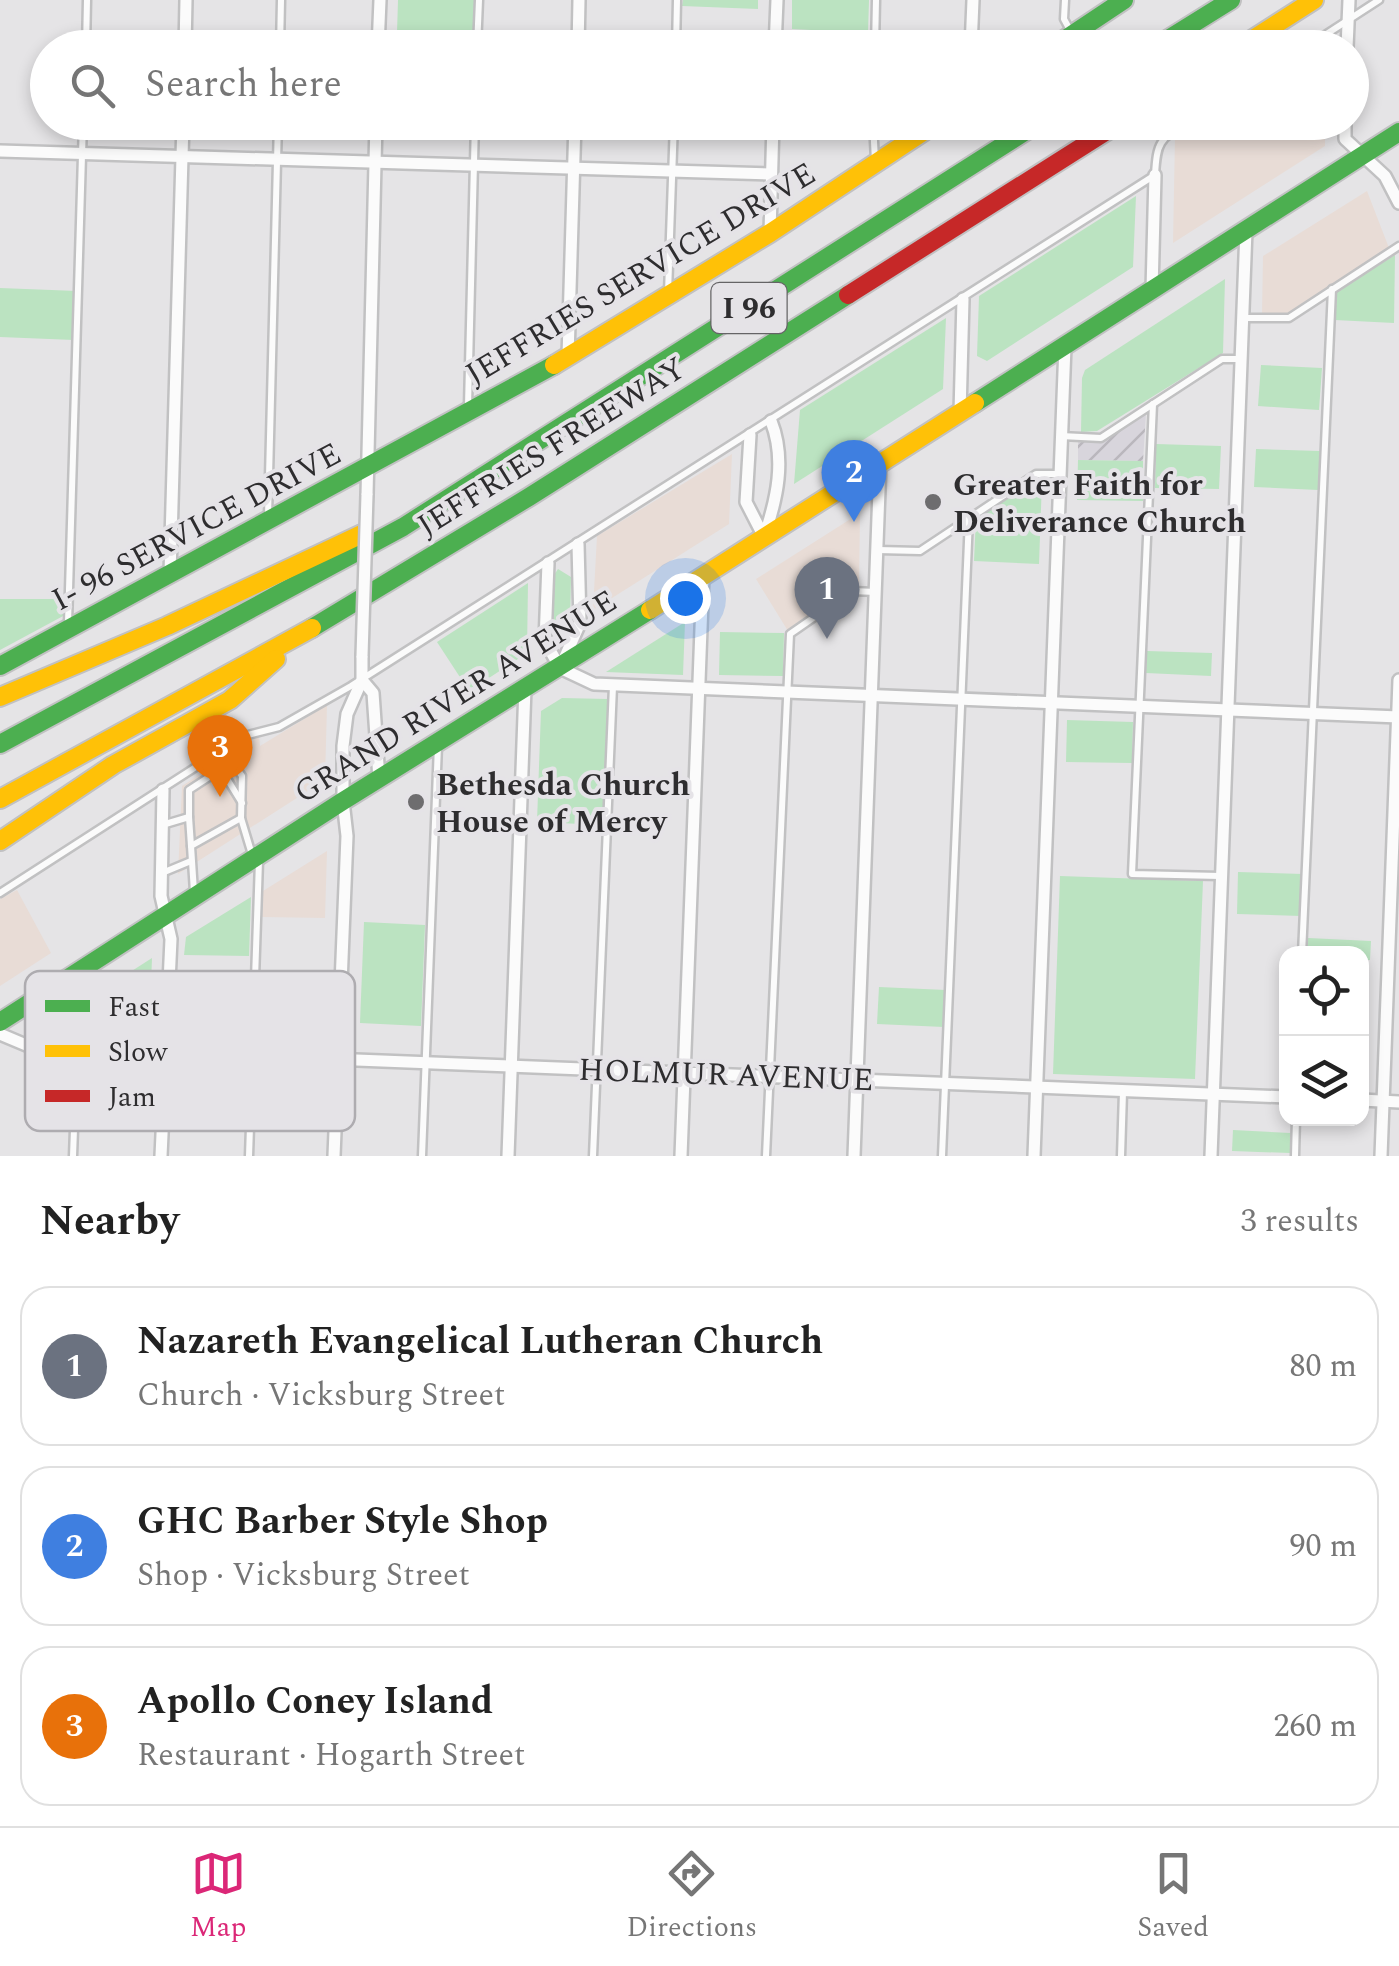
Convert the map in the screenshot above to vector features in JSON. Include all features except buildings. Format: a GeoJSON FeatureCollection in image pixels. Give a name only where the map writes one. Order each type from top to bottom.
{"type":"FeatureCollection","features":[{"type":"Feature","properties":{"kind":"main road"},"geometry":{"type":"LineString","coordinates":[[1079,30],[1124,0]]}},
{"type":"Feature","properties":{"kind":"main road"},"geometry":{"type":"LineString","coordinates":[[1183,30],[1232,0]]}},
{"type":"Feature","properties":{"kind":"main road"},"geometry":{"type":"LineString","coordinates":[[1267,30],[1314,0]]}},
{"type":"Feature","properties":{"kind":"main road","name":"GRAND RIVER AVENUE"},"geometry":{"type":"LineString","coordinates":[[80,971],[1399,132]]}},
{"type":"Feature","properties":{"kind":"main road","name":"JEFFRIES SERVICE DRIVE"},"geometry":{"type":"LineString","coordinates":[[368,467],[568,357],[770,233],[911,140]]}},
{"type":"Feature","properties":{"kind":"main road","name":"JEFFRIES FREEWAY"},"geometry":{"type":"LineString","coordinates":[[0,744],[402,527],[1012,140]]}},
{"type":"Feature","properties":{"kind":"main road","name":"JEFFRIES FREEWAY"},"geometry":{"type":"LineString","coordinates":[[0,799],[311,629],[529,497],[1093,140]]}},
{"type":"Feature","properties":{"kind":"main road","name":"I- 96 SERVICE DRIVE"},"geometry":{"type":"LineString","coordinates":[[0,666],[368,467]]}},
{"type":"Feature","properties":{"kind":"main road"},"geometry":{"type":"LineString","coordinates":[[0,697],[167,626],[457,492]]}},
{"type":"Feature","properties":{"kind":"main road"},"geometry":{"type":"LineString","coordinates":[[0,841],[113,765],[230,700],[311,629]]}},
{"type":"Feature","properties":{"kind":"main road","name":"GRAND RIVER AVENUE"},"geometry":{"type":"LineString","coordinates":[[0,1022],[25,1006]]}},
{"type":"Feature","properties":{"kind":"street"},"geometry":{"type":"LineString","coordinates":[[185,30],[186,0]]}},
{"type":"Feature","properties":{"kind":"street"},"geometry":{"type":"LineString","coordinates":[[379,30],[380,0]]}},
{"type":"Feature","properties":{"kind":"street"},"geometry":{"type":"LineString","coordinates":[[578,30],[579,0]]}},
{"type":"Feature","properties":{"kind":"street"},"geometry":{"type":"LineString","coordinates":[[776,30],[777,0]]}},
{"type":"Feature","properties":{"kind":"street"},"geometry":{"type":"LineString","coordinates":[[971,30],[972,0]]}},
{"type":"Feature","properties":{"kind":"street"},"geometry":{"type":"LineString","coordinates":[[170,574],[182,140]]}},
{"type":"Feature","properties":{"kind":"street"},"geometry":{"type":"LineString","coordinates":[[342,971],[347,836],[342,801],[347,714],[362,680],[375,140]]}},
{"type":"Feature","properties":{"kind":"street"},"geometry":{"type":"LineString","coordinates":[[568,357],[575,140]]}},
{"type":"Feature","properties":{"kind":"street"},"geometry":{"type":"LineString","coordinates":[[770,233],[771,140]]}},
{"type":"Feature","properties":{"kind":"street"},"geometry":{"type":"LineString","coordinates":[[1346,140],[1385,176],[1399,203]]}},
{"type":"Feature","properties":{"kind":"street"},"geometry":{"type":"LineString","coordinates":[[0,151],[770,174]]}},
{"type":"Feature","properties":{"kind":"street"},"geometry":{"type":"LineString","coordinates":[[1152,290],[1155,175]]}},
{"type":"Feature","properties":{"kind":"street"},"geometry":{"type":"LineString","coordinates":[[1211,1156],[1246,230]]}},
{"type":"Feature","properties":{"kind":"street"},"geometry":{"type":"LineString","coordinates":[[960,412],[963,299]]}},
{"type":"Feature","properties":{"kind":"street"},"geometry":{"type":"LineString","coordinates":[[1034,1156],[1065,346]]}},
{"type":"Feature","properties":{"kind":"street"},"geometry":{"type":"LineString","coordinates":[[764,537],[778,492],[778,440],[772,421]]}},
{"type":"Feature","properties":{"kind":"street"},"geometry":{"type":"LineString","coordinates":[[750,435],[746,502],[764,537]]}},
{"type":"Feature","properties":{"kind":"street"},"geometry":{"type":"LineString","coordinates":[[854,1156],[880,464]]}},
{"type":"Feature","properties":{"kind":"street"},"geometry":{"type":"LineString","coordinates":[[560,668],[580,623],[578,544]]}},
{"type":"Feature","properties":{"kind":"street"},"geometry":{"type":"LineString","coordinates":[[548,564],[545,640],[560,668],[594,684],[1398,717]]}},
{"type":"Feature","properties":{"kind":"street"},"geometry":{"type":"LineString","coordinates":[[681,1156],[703,576]]}},
{"type":"Feature","properties":{"kind":"street"},"geometry":{"type":"LineString","coordinates":[[362,680],[373,693],[379,779]]}},
{"type":"Feature","properties":{"kind":"street"},"geometry":{"type":"LineString","coordinates":[[1381,1156],[1399,680]]}},
{"type":"Feature","properties":{"kind":"street"},"geometry":{"type":"LineString","coordinates":[[508,1156],[526,688]]}},
{"type":"Feature","properties":{"kind":"street"},"geometry":{"type":"LineString","coordinates":[[163,790],[161,896],[171,939],[169,971]]}},
{"type":"Feature","properties":{"kind":"street","name":"HOLMUR AVENUE"},"geometry":{"type":"LineString","coordinates":[[0,1034],[25,1045]]}},
{"type":"Feature","properties":{"kind":"street","name":"HOLMUR AVENUE"},"geometry":{"type":"LineString","coordinates":[[355,1060],[1279,1097]]}},
{"type":"Feature","properties":{"kind":"street"},"geometry":{"type":"LineString","coordinates":[[1369,1100],[1399,1102]]}},
{"type":"Feature","properties":{"kind":"street"},"geometry":{"type":"LineString","coordinates":[[162,1156],[163,1131]]}},
{"type":"Feature","properties":{"kind":"street"},"geometry":{"type":"LineString","coordinates":[[334,1156],[335,1131]]}},
{"type":"Feature","properties":{"kind":"lane"},"geometry":{"type":"LineString","coordinates":[[86,30],[87,0]]}},
{"type":"Feature","properties":{"kind":"lane"},"geometry":{"type":"LineString","coordinates":[[280,30],[281,0]]}},
{"type":"Feature","properties":{"kind":"lane"},"geometry":{"type":"LineString","coordinates":[[478,30],[479,0]]}},
{"type":"Feature","properties":{"kind":"lane"},"geometry":{"type":"LineString","coordinates":[[677,30],[678,0]]}},
{"type":"Feature","properties":{"kind":"lane"},"geometry":{"type":"LineString","coordinates":[[875,30],[876,0]]}},
{"type":"Feature","properties":{"kind":"lane"},"geometry":{"type":"LineString","coordinates":[[1065,0],[1064,20],[1070,30]]}},
{"type":"Feature","properties":{"kind":"lane"},"geometry":{"type":"LineString","coordinates":[[1325,30],[1349,9],[1379,0]]}},
{"type":"Feature","properties":{"kind":"lane"},"geometry":{"type":"LineString","coordinates":[[68,629],[83,140]]}},
{"type":"Feature","properties":{"kind":"lane"},"geometry":{"type":"LineString","coordinates":[[268,521],[277,140]]}},
{"type":"Feature","properties":{"kind":"lane"},"geometry":{"type":"LineString","coordinates":[[468,413],[475,140]]}},
{"type":"Feature","properties":{"kind":"lane"},"geometry":{"type":"LineString","coordinates":[[668,295],[673,140]]}},
{"type":"Feature","properties":{"kind":"lane"},"geometry":{"type":"LineString","coordinates":[[874,140],[876,163]]}},
{"type":"Feature","properties":{"kind":"lane"},"geometry":{"type":"LineString","coordinates":[[0,893],[244,736],[279,727],[362,680],[1155,175],[1160,140]]}},
{"type":"Feature","properties":{"kind":"lane"},"geometry":{"type":"LineString","coordinates":[[1243,318],[1288,318],[1399,246]]}},
{"type":"Feature","properties":{"kind":"lane"},"geometry":{"type":"LineString","coordinates":[[1302,946],[1332,289]]}},
{"type":"Feature","properties":{"kind":"lane"},"geometry":{"type":"LineString","coordinates":[[1062,436],[1101,438],[1222,359],[1241,359]]}},
{"type":"Feature","properties":{"kind":"lane"},"geometry":{"type":"LineString","coordinates":[[1152,404],[1132,874],[1222,876]]}},
{"type":"Feature","properties":{"kind":"lane"},"geometry":{"type":"LineString","coordinates":[[878,550],[920,552],[1036,474],[1060,474]]}},
{"type":"Feature","properties":{"kind":"lane"},"geometry":{"type":"LineString","coordinates":[[942,1156],[969,518]]}},
{"type":"Feature","properties":{"kind":"lane"},"geometry":{"type":"LineString","coordinates":[[766,1156],[790,634],[852,591],[876,592]]}},
{"type":"Feature","properties":{"kind":"lane"},"geometry":{"type":"LineString","coordinates":[[594,1156],[613,685]]}},
{"type":"Feature","properties":{"kind":"lane"},"geometry":{"type":"LineString","coordinates":[[422,1156],[438,744]]}},
{"type":"Feature","properties":{"kind":"lane"},"geometry":{"type":"LineString","coordinates":[[225,748],[242,776],[241,818],[256,857],[254,971]]}},
{"type":"Feature","properties":{"kind":"lane"},"geometry":{"type":"LineString","coordinates":[[195,897],[189,790],[232,762]]}},
{"type":"Feature","properties":{"kind":"lane"},"geometry":{"type":"LineString","coordinates":[[221,770],[243,804]]}},
{"type":"Feature","properties":{"kind":"lane"},"geometry":{"type":"LineString","coordinates":[[162,825],[189,816]]}},
{"type":"Feature","properties":{"kind":"lane"},"geometry":{"type":"LineString","coordinates":[[191,846],[241,818]]}},
{"type":"Feature","properties":{"kind":"lane"},"geometry":{"type":"LineString","coordinates":[[162,873],[191,861]]}},
{"type":"Feature","properties":{"kind":"lane"},"geometry":{"type":"LineString","coordinates":[[1121,1156],[1123,1090]]}},
{"type":"Feature","properties":{"kind":"lane"},"geometry":{"type":"LineString","coordinates":[[1294,1156],[1296,1126]]}},
{"type":"Feature","properties":{"kind":"lane"},"geometry":{"type":"LineString","coordinates":[[72,1156],[73,1131]]}},
{"type":"Feature","properties":{"kind":"lane"},"geometry":{"type":"LineString","coordinates":[[249,1156],[250,1131]]}},
{"type":"Feature","properties":{"kind":"shaded area"},"geometry":{"type":"Polygon","coordinates":[[[1175,140],[1325,140],[1325,146],[1173,243],[1175,140]]]}},
{"type":"Feature","properties":{"kind":"shaded area"},"geometry":{"type":"Polygon","coordinates":[[[1367,191],[1389,248],[1287,314],[1262,314],[1263,256],[1367,191]]]}},
{"type":"Feature","properties":{"kind":"shaded area"},"geometry":{"type":"Polygon","coordinates":[[[1146,413],[1143,461],[1078,460],[1078,441],[1101,442],[1146,413]]]}},
{"type":"Feature","properties":{"kind":"shaded area"},"geometry":{"type":"Polygon","coordinates":[[[732,454],[729,524],[593,610],[597,536],[732,454]]]}},
{"type":"Feature","properties":{"kind":"shaded area"},"geometry":{"type":"Polygon","coordinates":[[[860,513],[859,583],[788,631],[756,579],[860,513]]]}},
{"type":"Feature","properties":{"kind":"shaded area"},"geometry":{"type":"Polygon","coordinates":[[[327,705],[325,780],[178,874],[182,786],[259,736],[260,746],[327,705]]]}},
{"type":"Feature","properties":{"kind":"shaded area"},"geometry":{"type":"Polygon","coordinates":[[[327,851],[325,918],[262,917],[263,891],[327,851]]]}},
{"type":"Feature","properties":{"kind":"shaded area"},"geometry":{"type":"Polygon","coordinates":[[[17,890],[51,953],[0,986],[0,899],[17,890]]]}},
{"type":"Feature","properties":{"kind":"green space"},"geometry":{"type":"Polygon","coordinates":[[[398,0],[475,0],[473,30],[397,30],[398,0]]]}},
{"type":"Feature","properties":{"kind":"green space"},"geometry":{"type":"Polygon","coordinates":[[[683,0],[758,0],[758,9],[682,6],[683,0]]]}},
{"type":"Feature","properties":{"kind":"green space"},"geometry":{"type":"Polygon","coordinates":[[[792,0],[869,0],[868,30],[792,29],[792,0]]]}},
{"type":"Feature","properties":{"kind":"green space"},"geometry":{"type":"Polygon","coordinates":[[[1136,196],[1133,267],[987,361],[977,356],[979,296],[1136,196]]]}},
{"type":"Feature","properties":{"kind":"green space"},"geometry":{"type":"Polygon","coordinates":[[[1395,255],[1394,323],[1335,320],[1337,291],[1395,255]]]}},
{"type":"Feature","properties":{"kind":"green space"},"geometry":{"type":"Polygon","coordinates":[[[1225,279],[1223,353],[1097,431],[1081,432],[1085,370],[1225,279]]]}},
{"type":"Feature","properties":{"kind":"green space"},"geometry":{"type":"Polygon","coordinates":[[[0,288],[77,291],[74,340],[0,337],[0,288]]]}},
{"type":"Feature","properties":{"kind":"green space"},"geometry":{"type":"Polygon","coordinates":[[[946,318],[943,389],[794,484],[800,410],[946,318]]]}},
{"type":"Feature","properties":{"kind":"green space"},"geometry":{"type":"Polygon","coordinates":[[[1261,365],[1322,368],[1319,410],[1258,406],[1261,365]]]}},
{"type":"Feature","properties":{"kind":"green space"},"geometry":{"type":"Polygon","coordinates":[[[1156,444],[1221,446],[1219,489],[1155,488],[1156,444]]]}},
{"type":"Feature","properties":{"kind":"green space"},"geometry":{"type":"Polygon","coordinates":[[[1256,449],[1320,451],[1318,490],[1254,487],[1256,449]]]}},
{"type":"Feature","properties":{"kind":"green space"},"geometry":{"type":"Polygon","coordinates":[[[1078,460],[1143,461],[1143,501],[1077,500],[1078,460]]]}},
{"type":"Feature","properties":{"kind":"green space"},"geometry":{"type":"Polygon","coordinates":[[[1032,481],[1042,481],[1039,564],[974,561],[976,518],[1032,481]]]}},
{"type":"Feature","properties":{"kind":"green space"},"geometry":{"type":"Polygon","coordinates":[[[558,569],[571,577],[570,623],[561,632],[552,626],[552,578],[558,569]]]}},
{"type":"Feature","properties":{"kind":"green space"},"geometry":{"type":"Polygon","coordinates":[[[528,583],[527,653],[469,691],[437,642],[528,583]]]}},
{"type":"Feature","properties":{"kind":"green space"},"geometry":{"type":"Polygon","coordinates":[[[0,599],[66,599],[65,615],[0,650],[0,599]]]}},
{"type":"Feature","properties":{"kind":"green space"},"geometry":{"type":"Polygon","coordinates":[[[685,622],[683,675],[606,672],[685,622]]]}},
{"type":"Feature","properties":{"kind":"green space"},"geometry":{"type":"Polygon","coordinates":[[[720,632],[784,633],[783,676],[719,675],[720,632]]]}},
{"type":"Feature","properties":{"kind":"green space"},"geometry":{"type":"Polygon","coordinates":[[[1147,651],[1212,653],[1211,676],[1146,673],[1147,651]]]}},
{"type":"Feature","properties":{"kind":"green space"},"geometry":{"type":"Polygon","coordinates":[[[562,698],[608,699],[603,825],[537,822],[541,711],[562,698]]]}},
{"type":"Feature","properties":{"kind":"green space"},"geometry":{"type":"Polygon","coordinates":[[[1067,720],[1133,722],[1132,763],[1066,762],[1067,720]]]}},
{"type":"Feature","properties":{"kind":"green space"},"geometry":{"type":"Polygon","coordinates":[[[1238,872],[1303,874],[1301,916],[1237,914],[1238,872]]]}},
{"type":"Feature","properties":{"kind":"green space"},"geometry":{"type":"Polygon","coordinates":[[[1060,876],[1203,881],[1195,1079],[1053,1074],[1060,876]]]}},
{"type":"Feature","properties":{"kind":"green space"},"geometry":{"type":"Polygon","coordinates":[[[251,897],[249,956],[184,955],[186,937],[251,897]]]}},
{"type":"Feature","properties":{"kind":"green space"},"geometry":{"type":"Polygon","coordinates":[[[364,922],[425,925],[421,1026],[360,1023],[364,922]]]}},
{"type":"Feature","properties":{"kind":"green space"},"geometry":{"type":"Polygon","coordinates":[[[1308,938],[1371,941],[1370,960],[1369,946],[1307,946],[1308,938]]]}},
{"type":"Feature","properties":{"kind":"green space"},"geometry":{"type":"Polygon","coordinates":[[[152,958],[152,971],[132,971],[152,958]]]}},
{"type":"Feature","properties":{"kind":"green space"},"geometry":{"type":"Polygon","coordinates":[[[879,987],[946,990],[944,1027],[877,1024],[879,987]]]}},
{"type":"Feature","properties":{"kind":"green space"},"geometry":{"type":"Polygon","coordinates":[[[1233,1130],[1291,1133],[1290,1153],[1232,1151],[1233,1130]]]}},
{"type":"Feature","properties":{"kind":"traffic: fast"},"geometry":{"type":"LineString","coordinates":[[1079,30],[1124,0]]}},
{"type":"Feature","properties":{"kind":"traffic: fast"},"geometry":{"type":"LineString","coordinates":[[1183,30],[1231,0]]}},
{"type":"Feature","properties":{"kind":"traffic: fast"},"geometry":{"type":"LineString","coordinates":[[975,403],[1399,132]]}},
{"type":"Feature","properties":{"kind":"traffic: fast"},"geometry":{"type":"LineString","coordinates":[[0,744],[403,527],[1012,140]]}},
{"type":"Feature","properties":{"kind":"traffic: fast"},"geometry":{"type":"LineString","coordinates":[[312,628],[529,497],[848,295]]}},
{"type":"Feature","properties":{"kind":"traffic: fast"},"geometry":{"type":"LineString","coordinates":[[0,666],[554,365]]}},
{"type":"Feature","properties":{"kind":"traffic: fast"},"geometry":{"type":"LineString","coordinates":[[79,971],[650,610]]}},
{"type":"Feature","properties":{"kind":"traffic: fast"},"geometry":{"type":"LineString","coordinates":[[0,1022],[25,1006]]}},
{"type":"Feature","properties":{"kind":"traffic: slow"},"geometry":{"type":"LineString","coordinates":[[1267,30],[1314,0]]}},
{"type":"Feature","properties":{"kind":"traffic: slow"},"geometry":{"type":"LineString","coordinates":[[554,365],[770,233],[911,140]]}},
{"type":"Feature","properties":{"kind":"traffic: slow"},"geometry":{"type":"LineString","coordinates":[[650,610],[975,403]]}},
{"type":"Feature","properties":{"kind":"traffic: slow"},"geometry":{"type":"LineString","coordinates":[[0,697],[167,626],[362,534]]}},
{"type":"Feature","properties":{"kind":"traffic: slow"},"geometry":{"type":"LineString","coordinates":[[0,799],[312,628]]}},
{"type":"Feature","properties":{"kind":"traffic: slow"},"geometry":{"type":"LineString","coordinates":[[0,841],[113,765],[230,700],[276,659]]}},
{"type":"Feature","properties":{"kind":"traffic: jam"},"geometry":{"type":"LineString","coordinates":[[848,295],[1093,140]]}},
{"type":"Feature","properties":{"kind":"place","name":"Greater Faith for Deliverance Church"},"geometry":{"type":"Point","coordinates":[933,502]}},
{"type":"Feature","properties":{"kind":"place","name":"GHC Barber Style Shop"},"geometry":{"type":"Point","coordinates":[854,522]}},
{"type":"Feature","properties":{"kind":"place","name":"Nazareth Evangelical Lutheran Church"},"geometry":{"type":"Point","coordinates":[827,639]}},
{"type":"Feature","properties":{"kind":"place","name":"Apollo Coney Island"},"geometry":{"type":"Point","coordinates":[220,797]}},
{"type":"Feature","properties":{"kind":"place","name":"Bethesda Church House of Mercy"},"geometry":{"type":"Point","coordinates":[416,802]}}]}
